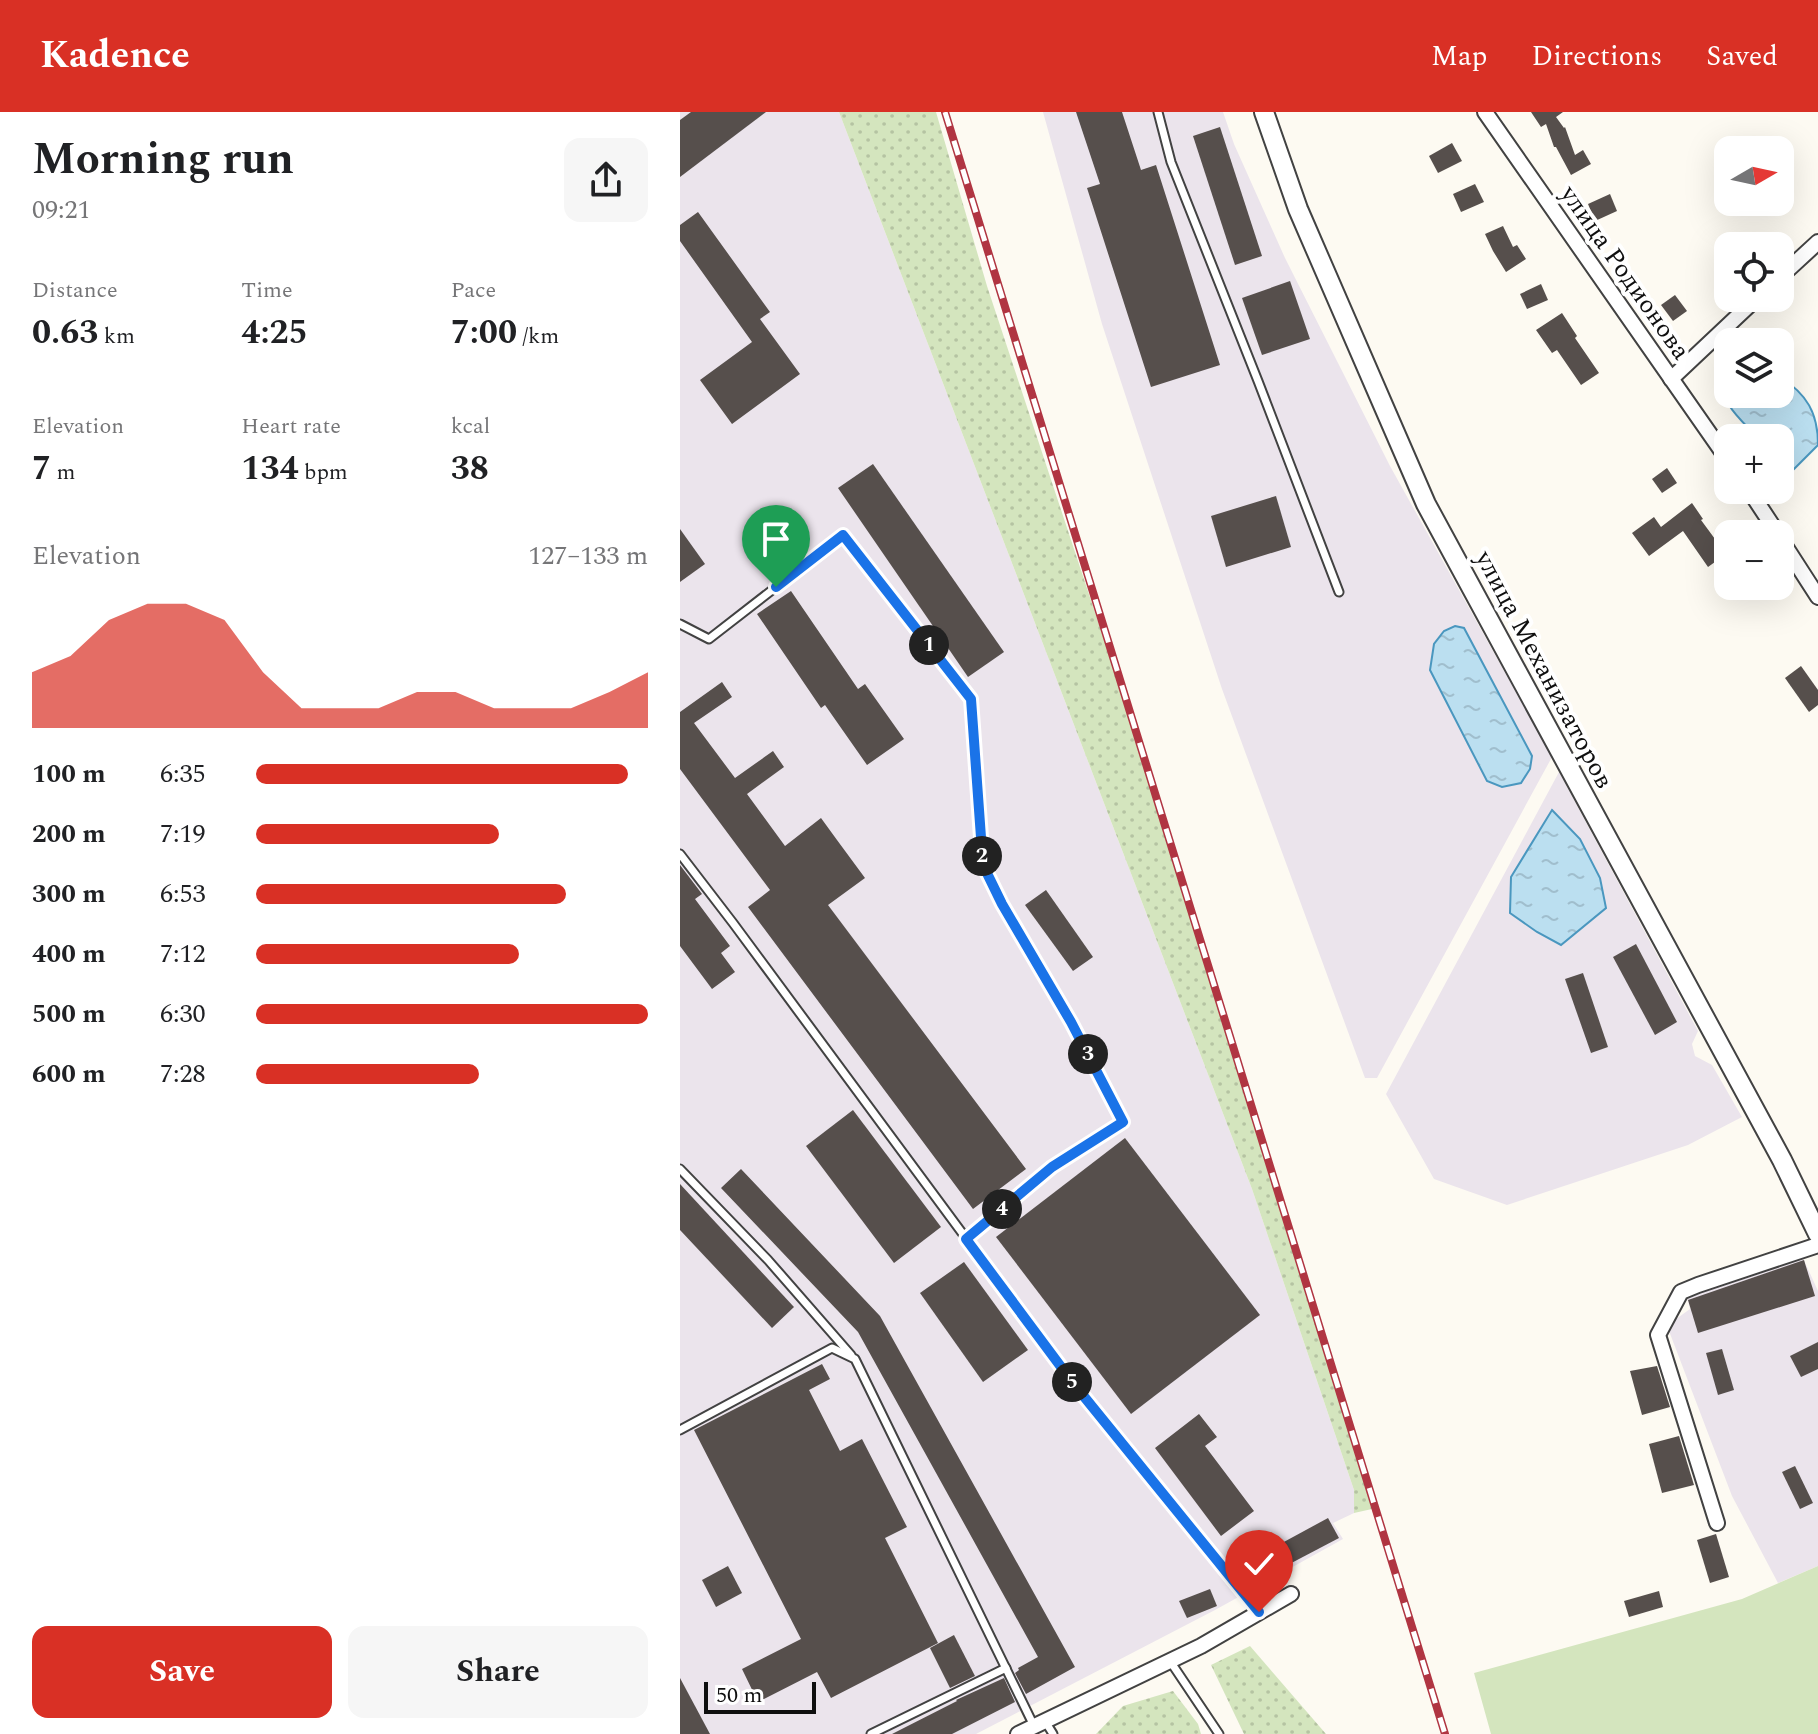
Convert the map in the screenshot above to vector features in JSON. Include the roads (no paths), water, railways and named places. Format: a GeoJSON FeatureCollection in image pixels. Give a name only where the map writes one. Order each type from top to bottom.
{"type":"FeatureCollection","features":[{"type":"Feature","properties":{"kind":"street","name":"улица Механизаторов"},"geometry":{"type":"LineString","coordinates":[[1264,112],[1298,209],[1426,504],[1782,1160],[1818,1234]]}},
{"type":"Feature","properties":{"kind":"street","name":"улица Родионова"},"geometry":{"type":"LineString","coordinates":[[1485,112],[1714,440]]}},
{"type":"Feature","properties":{"kind":"street"},"geometry":{"type":"LineString","coordinates":[[1794,264],[1818,242]]}},
{"type":"Feature","properties":{"kind":"street"},"geometry":{"type":"LineString","coordinates":[[1671,379],[1742,312]]}},
{"type":"Feature","properties":{"kind":"street"},"geometry":{"type":"LineString","coordinates":[[1794,559],[1818,597]]}},
{"type":"Feature","properties":{"kind":"street"},"geometry":{"type":"LineString","coordinates":[[1717,1523],[1658,1335],[1681,1292],[1818,1245]]}},
{"type":"Feature","properties":{"kind":"street"},"geometry":{"type":"LineString","coordinates":[[1018,1734],[1044,1727],[1201,1646],[1291,1594]]}},
{"type":"Feature","properties":{"kind":"lane"},"geometry":{"type":"LineString","coordinates":[[1158,112],[1171,162],[1339,592]]}},
{"type":"Feature","properties":{"kind":"lane"},"geometry":{"type":"LineString","coordinates":[[680,624],[709,639],[843,535],[971,699],[983,865],[1123,1122],[1052,1167],[966,1239]]}},
{"type":"Feature","properties":{"kind":"lane"},"geometry":{"type":"LineString","coordinates":[[680,854],[1073,1383],[1259,1612]]}},
{"type":"Feature","properties":{"kind":"lane"},"geometry":{"type":"LineString","coordinates":[[680,1169],[768,1260],[855,1359],[1006,1668],[1044,1727]]}},
{"type":"Feature","properties":{"kind":"lane"},"geometry":{"type":"LineString","coordinates":[[680,1430],[832,1348],[855,1359]]}},
{"type":"Feature","properties":{"kind":"lane"},"geometry":{"type":"LineString","coordinates":[[1170,1661],[1219,1734]]}},
{"type":"Feature","properties":{"kind":"lane"},"geometry":{"type":"LineString","coordinates":[[871,1734],[1006,1668]]}},
{"type":"Feature","properties":{"kind":"water"},"geometry":{"type":"Polygon","coordinates":[[[1794,388],[1813,414],[1818,445],[1794,469],[1794,424],[1745,424],[1732,410],[1794,408],[1794,388]]]}},
{"type":"Feature","properties":{"kind":"water"},"geometry":{"type":"Polygon","coordinates":[[[1455,626],[1464,628],[1532,756],[1530,769],[1521,783],[1502,787],[1487,781],[1430,670],[1434,644],[1444,631],[1455,626]]]}},
{"type":"Feature","properties":{"kind":"water"},"geometry":{"type":"Polygon","coordinates":[[[1552,810],[1580,839],[1600,878],[1606,908],[1561,945],[1510,913],[1511,877],[1552,810]]]}},
{"type":"Feature","properties":{"kind":"railway"},"geometry":{"type":"LineString","coordinates":[[945,112],[1445,1734]]}}]}
